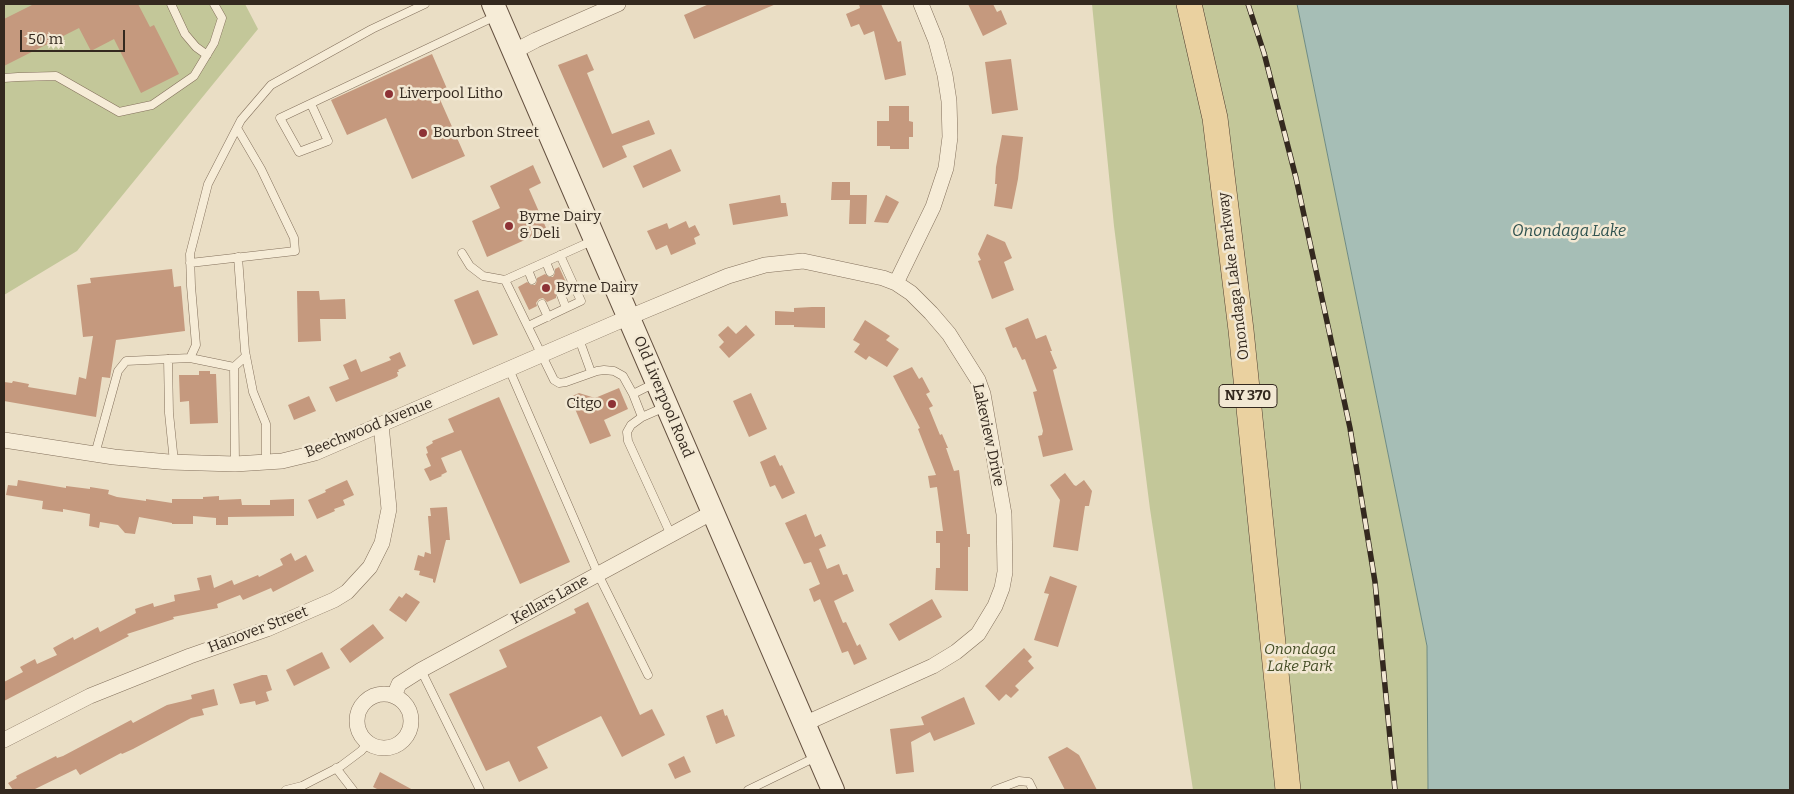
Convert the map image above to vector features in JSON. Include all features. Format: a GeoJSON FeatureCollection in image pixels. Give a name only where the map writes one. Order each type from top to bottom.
{"type":"FeatureCollection","features":[{"type":"Feature","properties":{"kind":"main road","name":"Onondaga Lake Parkway"},"geometry":{"type":"LineString","coordinates":[[1189,4],[1215,118],[1241,330],[1288,790]]}},
{"type":"Feature","properties":{"kind":"main road","name":"Old Liverpool Road"},"geometry":{"type":"LineString","coordinates":[[495,9],[832,790]]}},
{"type":"Feature","properties":{"kind":"street"},"geometry":{"type":"LineString","coordinates":[[513,52],[618,4]]}},
{"type":"Feature","properties":{"kind":"street"},"geometry":{"type":"LineString","coordinates":[[896,283],[933,208],[946,168],[950,137],[949,101],[945,75],[936,41],[921,4]]}},
{"type":"Feature","properties":{"kind":"street","name":"Lakeview Drive"},"geometry":{"type":"LineString","coordinates":[[629,318],[728,276],[765,265],[803,261],[844,268],[884,278],[911,293],[949,334],[978,380],[983,394],[1004,514],[1005,572],[1002,588],[995,606],[978,634],[956,652],[933,666],[804,724]]}},
{"type":"Feature","properties":{"kind":"street","name":"Beechwood Avenue"},"geometry":{"type":"LineString","coordinates":[[4,440],[96,454],[174,462],[235,464],[282,461],[315,453],[629,318]]}},
{"type":"Feature","properties":{"kind":"street","name":"Hanover Street"},"geometry":{"type":"LineString","coordinates":[[4,740],[90,696],[190,656],[267,629],[334,600],[346,592],[370,567],[382,543],[389,509],[381,424]]}},
{"type":"Feature","properties":{"kind":"street","name":"Kellars Lane"},"geometry":{"type":"LineString","coordinates":[[394,696],[399,684],[421,670],[713,512]]}},
{"type":"Feature","properties":{"kind":"street"},"geometry":{"type":"LineString","coordinates":[[376,695],[394,696],[407,708],[410,716],[407,734],[394,746],[385,748],[368,743],[358,729],[358,712],[362,704],[376,695]]}},
{"type":"Feature","properties":{"kind":"lane"},"geometry":{"type":"LineString","coordinates":[[171,4],[185,34],[196,47],[207,55]]}},
{"type":"Feature","properties":{"kind":"lane"},"geometry":{"type":"LineString","coordinates":[[4,78],[56,76],[119,112],[152,105],[194,76],[207,55],[214,43],[222,18],[214,4]]}},
{"type":"Feature","properties":{"kind":"lane"},"geometry":{"type":"LineString","coordinates":[[190,358],[196,345],[190,254],[208,184],[241,120],[271,85],[372,29],[425,4]]}},
{"type":"Feature","properties":{"kind":"lane"},"geometry":{"type":"LineString","coordinates":[[311,104],[328,141],[300,152],[280,118],[311,104],[495,9]]}},
{"type":"Feature","properties":{"kind":"lane"},"geometry":{"type":"LineString","coordinates":[[190,263],[295,251],[294,238],[260,169],[237,128]]}},
{"type":"Feature","properties":{"kind":"lane"},"geometry":{"type":"LineString","coordinates":[[462,253],[470,266],[483,276],[505,280],[595,240]]}},
{"type":"Feature","properties":{"kind":"lane"},"geometry":{"type":"LineString","coordinates":[[528,326],[581,301],[560,255]]}},
{"type":"Feature","properties":{"kind":"lane"},"geometry":{"type":"LineString","coordinates":[[238,257],[246,356],[253,392],[266,424],[266,462]]}},
{"type":"Feature","properties":{"kind":"lane"},"geometry":{"type":"LineString","coordinates":[[546,262],[550,272]]}},
{"type":"Feature","properties":{"kind":"lane"},"geometry":{"type":"LineString","coordinates":[[528,270],[532,280]]}},
{"type":"Feature","properties":{"kind":"lane"},"geometry":{"type":"LineString","coordinates":[[505,280],[554,380],[559,383],[566,382],[591,372],[614,371],[623,376],[633,394],[642,417]]}},
{"type":"Feature","properties":{"kind":"lane"},"geometry":{"type":"LineString","coordinates":[[561,295],[566,308]]}},
{"type":"Feature","properties":{"kind":"lane"},"geometry":{"type":"LineString","coordinates":[[542,304],[548,316]]}},
{"type":"Feature","properties":{"kind":"lane"},"geometry":{"type":"LineString","coordinates":[[579,339],[591,372]]}},
{"type":"Feature","properties":{"kind":"lane"},"geometry":{"type":"LineString","coordinates":[[235,464],[234,367],[246,356]]}},
{"type":"Feature","properties":{"kind":"lane"},"geometry":{"type":"LineString","coordinates":[[96,454],[118,371],[126,361],[190,358],[234,367]]}},
{"type":"Feature","properties":{"kind":"lane"},"geometry":{"type":"LineString","coordinates":[[168,360],[169,413],[174,462]]}},
{"type":"Feature","properties":{"kind":"lane"},"geometry":{"type":"LineString","coordinates":[[509,369],[598,574],[648,675]]}},
{"type":"Feature","properties":{"kind":"lane"},"geometry":{"type":"LineString","coordinates":[[633,394],[657,382]]}},
{"type":"Feature","properties":{"kind":"lane"},"geometry":{"type":"LineString","coordinates":[[666,406],[642,417],[631,425],[627,432],[628,441],[671,535]]}},
{"type":"Feature","properties":{"kind":"lane"},"geometry":{"type":"LineString","coordinates":[[421,670],[480,790]]}},
{"type":"Feature","properties":{"kind":"lane"},"geometry":{"type":"LineString","coordinates":[[286,790],[302,786],[336,768],[362,751],[368,743]]}},
{"type":"Feature","properties":{"kind":"lane"},"geometry":{"type":"LineString","coordinates":[[748,790],[818,756]]}},
{"type":"Feature","properties":{"kind":"lane"},"geometry":{"type":"LineString","coordinates":[[336,768],[353,790]]}},
{"type":"Feature","properties":{"kind":"lane"},"geometry":{"type":"LineString","coordinates":[[995,790],[1008,788],[1019,781],[1029,782],[1033,790]]}},
{"type":"Feature","properties":{"kind":"green space"},"geometry":{"type":"Polygon","coordinates":[[[4,4],[245,4],[258,29],[77,251],[4,295],[4,4]]]}},
{"type":"Feature","properties":{"kind":"green space","name":"Onondaga Lake Park"},"geometry":{"type":"Polygon","coordinates":[[[1092,4],[1297,4],[1427,646],[1428,790],[1193,790],[1150,509],[1114,226],[1092,4]]]}},
{"type":"Feature","properties":{"kind":"water","name":"Onondaga Lake"},"geometry":{"type":"Polygon","coordinates":[[[1297,4],[1790,4],[1790,790],[1428,790],[1427,646],[1297,4]]]}},
{"type":"Feature","properties":{"kind":"building"},"geometry":{"type":"Polygon","coordinates":[[[34,4],[138,4],[150,27],[154,25],[179,74],[141,93],[114,39],[91,51],[79,28],[4,66],[4,19],[34,4]]]}},
{"type":"Feature","properties":{"kind":"building"},"geometry":{"type":"Polygon","coordinates":[[[709,4],[776,4],[694,39],[684,15],[709,4]]]}},
{"type":"Feature","properties":{"kind":"building"},"geometry":{"type":"Polygon","coordinates":[[[859,4],[881,4],[898,42],[901,41],[906,75],[885,80],[874,31],[864,35],[859,24],[851,27],[846,14],[860,8],[859,4]]]}},
{"type":"Feature","properties":{"kind":"building"},"geometry":{"type":"Polygon","coordinates":[[[968,4],[993,4],[997,12],[1001,10],[1007,24],[983,36],[968,4]]]}},
{"type":"Feature","properties":{"kind":"building"},"geometry":{"type":"Polygon","coordinates":[[[432,54],[448,91],[438,95],[465,156],[412,179],[386,118],[347,135],[331,100],[432,54]]]}},
{"type":"Feature","properties":{"kind":"building"},"geometry":{"type":"Polygon","coordinates":[[[587,54],[594,70],[587,73],[612,134],[649,120],[655,134],[622,146],[627,157],[603,168],[558,65],[587,54]]]}},
{"type":"Feature","properties":{"kind":"building"},"geometry":{"type":"Polygon","coordinates":[[[1011,59],[1018,110],[992,114],[985,62],[1011,59]]]}},
{"type":"Feature","properties":{"kind":"building"},"geometry":{"type":"Polygon","coordinates":[[[889,106],[909,106],[909,121],[913,122],[913,137],[909,137],[909,149],[890,149],[890,146],[877,146],[877,121],[889,121],[889,106]]]}},
{"type":"Feature","properties":{"kind":"building"},"geometry":{"type":"Polygon","coordinates":[[[1002,135],[1023,137],[1012,209],[994,206],[997,184],[995,184],[996,167],[1002,135]]]}},
{"type":"Feature","properties":{"kind":"building"},"geometry":{"type":"Polygon","coordinates":[[[671,149],[681,171],[643,188],[633,166],[671,149]]]}},
{"type":"Feature","properties":{"kind":"building","name":"Byrne Dairy & Deli"},"geometry":{"type":"Polygon","coordinates":[[[533,165],[541,183],[529,189],[547,230],[487,257],[472,221],[500,208],[490,186],[533,165]]]}},
{"type":"Feature","properties":{"kind":"building"},"geometry":{"type":"Polygon","coordinates":[[[832,182],[850,182],[850,195],[867,195],[866,224],[849,224],[850,200],[831,200],[832,182]]]}},
{"type":"Feature","properties":{"kind":"building"},"geometry":{"type":"Polygon","coordinates":[[[780,195],[781,203],[786,203],[788,216],[733,225],[729,204],[780,195]]]}},
{"type":"Feature","properties":{"kind":"building"},"geometry":{"type":"Polygon","coordinates":[[[886,195],[899,202],[888,223],[874,222],[886,195]]]}},
{"type":"Feature","properties":{"kind":"building"},"geometry":{"type":"Polygon","coordinates":[[[686,221],[689,228],[695,225],[700,235],[694,238],[696,244],[671,255],[667,245],[656,250],[647,231],[667,223],[669,229],[686,221]]]}},
{"type":"Feature","properties":{"kind":"building"},"geometry":{"type":"Polygon","coordinates":[[[987,234],[1005,242],[1012,258],[1004,262],[1014,290],[992,299],[978,261],[981,260],[978,254],[987,234]]]}},
{"type":"Feature","properties":{"kind":"building","name":"Byrne Dairy"},"geometry":{"type":"Polygon","coordinates":[[[559,267],[570,291],[566,293],[559,290],[556,298],[547,302],[543,298],[539,299],[536,303],[537,306],[529,310],[518,287],[527,282],[535,285],[537,278],[545,274],[553,277],[555,269],[559,267]]]}},
{"type":"Feature","properties":{"kind":"building"},"geometry":{"type":"Polygon","coordinates":[[[172,269],[174,287],[181,286],[185,331],[116,340],[110,378],[102,377],[96,417],[4,401],[4,382],[12,383],[13,381],[29,384],[28,387],[76,395],[79,377],[86,379],[93,336],[83,337],[77,285],[91,283],[90,278],[172,269]]]}},
{"type":"Feature","properties":{"kind":"building"},"geometry":{"type":"Polygon","coordinates":[[[478,290],[498,335],[473,345],[454,300],[478,290]]]}},
{"type":"Feature","properties":{"kind":"building"},"geometry":{"type":"Polygon","coordinates":[[[297,291],[319,291],[320,300],[345,299],[346,319],[320,319],[321,341],[298,342],[297,291]]]}},
{"type":"Feature","properties":{"kind":"building"},"geometry":{"type":"Polygon","coordinates":[[[825,307],[825,328],[775,325],[775,311],[794,312],[794,308],[825,307]]]}},
{"type":"Feature","properties":{"kind":"building"},"geometry":{"type":"Polygon","coordinates":[[[1028,318],[1036,339],[1046,335],[1052,351],[1050,351],[1057,368],[1053,370],[1073,450],[1043,457],[1038,436],[1042,435],[1043,431],[1033,392],[1037,391],[1025,359],[1022,360],[1016,347],[1013,348],[1005,328],[1028,318]]]}},
{"type":"Feature","properties":{"kind":"building"},"geometry":{"type":"Polygon","coordinates":[[[865,320],[890,336],[886,340],[899,349],[887,367],[869,356],[866,360],[854,352],[860,344],[853,340],[865,320]]]}},
{"type":"Feature","properties":{"kind":"building"},"geometry":{"type":"Polygon","coordinates":[[[746,325],[755,335],[729,358],[719,347],[724,342],[718,335],[728,326],[736,334],[746,325]]]}},
{"type":"Feature","properties":{"kind":"building"},"geometry":{"type":"Polygon","coordinates":[[[400,352],[406,366],[398,370],[398,376],[336,402],[329,387],[349,379],[343,365],[356,359],[361,372],[391,360],[389,357],[400,352]]]}},
{"type":"Feature","properties":{"kind":"building"},"geometry":{"type":"Polygon","coordinates":[[[912,367],[919,379],[922,377],[930,392],[926,394],[933,406],[929,408],[940,435],[942,434],[948,448],[946,448],[954,471],[959,470],[967,534],[970,534],[970,547],[968,547],[968,591],[935,590],[936,568],[940,568],[940,543],[936,543],[936,531],[943,531],[937,487],[930,488],[928,476],[936,475],[918,429],[920,428],[893,376],[912,367]]]}},
{"type":"Feature","properties":{"kind":"building"},"geometry":{"type":"Polygon","coordinates":[[[199,371],[210,371],[210,374],[216,374],[218,423],[190,424],[189,401],[180,402],[179,375],[199,375],[199,371]]]}},
{"type":"Feature","properties":{"kind":"building"},"geometry":{"type":"Polygon","coordinates":[[[619,388],[628,409],[604,420],[611,436],[590,444],[570,397],[579,393],[595,398],[619,388]]]}},
{"type":"Feature","properties":{"kind":"building"},"geometry":{"type":"Polygon","coordinates":[[[751,393],[767,429],[749,437],[733,401],[751,393]]]}},
{"type":"Feature","properties":{"kind":"building"},"geometry":{"type":"Polygon","coordinates":[[[309,396],[316,411],[294,420],[288,405],[309,396]]]}},
{"type":"Feature","properties":{"kind":"building"},"geometry":{"type":"Polygon","coordinates":[[[499,397],[570,562],[520,584],[461,450],[441,458],[447,472],[442,476],[430,481],[424,469],[431,466],[426,454],[428,453],[426,447],[433,443],[432,441],[454,432],[448,419],[499,397]]]}},
{"type":"Feature","properties":{"kind":"building"},"geometry":{"type":"Polygon","coordinates":[[[775,455],[780,466],[782,465],[795,493],[782,499],[775,485],[770,487],[760,462],[775,455]]]}},
{"type":"Feature","properties":{"kind":"building"},"geometry":{"type":"Polygon","coordinates":[[[1065,473],[1074,485],[1076,486],[1084,480],[1092,491],[1089,506],[1085,506],[1078,551],[1053,547],[1060,500],[1050,485],[1065,473]]]}},
{"type":"Feature","properties":{"kind":"building"},"geometry":{"type":"Polygon","coordinates":[[[18,480],[66,488],[66,486],[90,489],[90,487],[109,490],[108,494],[117,497],[172,503],[172,499],[203,499],[203,497],[219,496],[219,500],[241,499],[242,505],[270,505],[270,500],[294,499],[294,516],[228,517],[228,525],[216,525],[216,518],[193,516],[193,524],[172,524],[139,517],[135,534],[125,533],[118,525],[100,522],[99,528],[89,526],[90,514],[63,509],[63,512],[42,509],[43,501],[6,495],[8,485],[17,486],[18,480]]]}},
{"type":"Feature","properties":{"kind":"building"},"geometry":{"type":"Polygon","coordinates":[[[347,480],[354,495],[343,500],[345,505],[317,519],[308,500],[347,480]]]}},
{"type":"Feature","properties":{"kind":"building"},"geometry":{"type":"Polygon","coordinates":[[[447,507],[450,540],[446,540],[435,583],[433,579],[419,575],[420,571],[414,570],[418,555],[424,557],[425,552],[431,554],[428,516],[431,516],[430,508],[447,507]]]}},
{"type":"Feature","properties":{"kind":"building"},"geometry":{"type":"Polygon","coordinates":[[[806,514],[815,537],[821,534],[826,546],[819,549],[827,569],[839,564],[843,575],[847,574],[854,591],[834,601],[843,623],[846,622],[857,646],[860,644],[867,659],[854,665],[848,651],[842,653],[820,599],[814,602],[809,589],[820,584],[811,562],[804,564],[785,523],[806,514]]]}},
{"type":"Feature","properties":{"kind":"building"},"geometry":{"type":"Polygon","coordinates":[[[291,553],[295,561],[306,555],[314,571],[273,592],[271,588],[243,600],[240,595],[217,604],[218,608],[173,617],[174,619],[127,634],[129,636],[4,701],[4,682],[23,672],[20,667],[35,659],[37,664],[57,655],[53,648],[73,637],[74,640],[98,627],[100,632],[136,613],[135,609],[153,603],[154,607],[175,601],[174,595],[200,590],[197,578],[211,575],[214,588],[232,580],[234,585],[258,575],[259,577],[283,565],[280,559],[291,553]]]}},
{"type":"Feature","properties":{"kind":"building"},"geometry":{"type":"Polygon","coordinates":[[[1050,576],[1077,586],[1058,647],[1034,640],[1049,594],[1044,593],[1050,576]]]}},
{"type":"Feature","properties":{"kind":"building"},"geometry":{"type":"Polygon","coordinates":[[[406,593],[420,602],[406,622],[389,610],[399,596],[402,598],[406,593]]]}},
{"type":"Feature","properties":{"kind":"building"},"geometry":{"type":"Polygon","coordinates":[[[932,599],[942,617],[899,641],[889,624],[932,599]]]}},
{"type":"Feature","properties":{"kind":"building"},"geometry":{"type":"Polygon","coordinates":[[[588,602],[640,715],[652,709],[665,735],[622,757],[601,716],[537,747],[548,768],[519,782],[509,761],[486,771],[449,694],[507,667],[499,650],[576,613],[574,609],[588,602]]]}},
{"type":"Feature","properties":{"kind":"building"},"geometry":{"type":"Polygon","coordinates":[[[373,624],[384,638],[350,663],[340,649],[373,624]]]}},
{"type":"Feature","properties":{"kind":"building"},"geometry":{"type":"Polygon","coordinates":[[[1024,648],[1032,657],[1028,661],[1034,668],[1015,686],[1019,690],[1011,698],[1006,694],[999,701],[985,686],[1024,648]]]}},
{"type":"Feature","properties":{"kind":"building"},"geometry":{"type":"Polygon","coordinates":[[[322,652],[330,668],[294,686],[286,670],[322,652]]]}},
{"type":"Feature","properties":{"kind":"building"},"geometry":{"type":"Polygon","coordinates":[[[267,675],[272,690],[266,692],[269,701],[256,705],[255,701],[240,704],[233,684],[267,675]]]}},
{"type":"Feature","properties":{"kind":"building"},"geometry":{"type":"Polygon","coordinates":[[[214,689],[218,705],[202,709],[204,715],[191,718],[80,775],[76,769],[33,790],[13,790],[8,783],[17,778],[16,776],[56,756],[57,758],[63,756],[131,720],[133,723],[167,705],[192,699],[191,695],[214,689]]]}},
{"type":"Feature","properties":{"kind":"building"},"geometry":{"type":"Polygon","coordinates":[[[964,697],[975,724],[934,741],[930,732],[911,742],[914,772],[896,774],[890,729],[924,725],[921,717],[964,697]]]}},
{"type":"Feature","properties":{"kind":"building"},"geometry":{"type":"Polygon","coordinates":[[[723,709],[735,736],[716,744],[706,716],[723,709]]]}},
{"type":"Feature","properties":{"kind":"building"},"geometry":{"type":"Polygon","coordinates":[[[1067,747],[1079,755],[1097,790],[1065,790],[1048,757],[1067,747]]]}},
{"type":"Feature","properties":{"kind":"building"},"geometry":{"type":"Polygon","coordinates":[[[684,756],[691,772],[675,779],[668,764],[684,756]]]}},
{"type":"Feature","properties":{"kind":"building"},"geometry":{"type":"Polygon","coordinates":[[[380,772],[413,790],[379,790],[373,787],[380,772]]]}},
{"type":"Feature","properties":{"kind":"railway"},"geometry":{"type":"LineString","coordinates":[[1248,4],[1264,53],[1296,178],[1350,428],[1375,582],[1395,790]]}},
{"type":"Feature","properties":{"kind":"place","name":"Liverpool Litho"},"geometry":{"type":"Point","coordinates":[389,94]}},
{"type":"Feature","properties":{"kind":"place","name":"Bourbon Street"},"geometry":{"type":"Point","coordinates":[423,133]}},
{"type":"Feature","properties":{"kind":"place","name":"Byrne Dairy & Deli"},"geometry":{"type":"Point","coordinates":[509,226]}},
{"type":"Feature","properties":{"kind":"place","name":"Byrne Dairy"},"geometry":{"type":"Point","coordinates":[546,288]}},
{"type":"Feature","properties":{"kind":"place","name":"Citgo"},"geometry":{"type":"Point","coordinates":[612,404]}}]}
